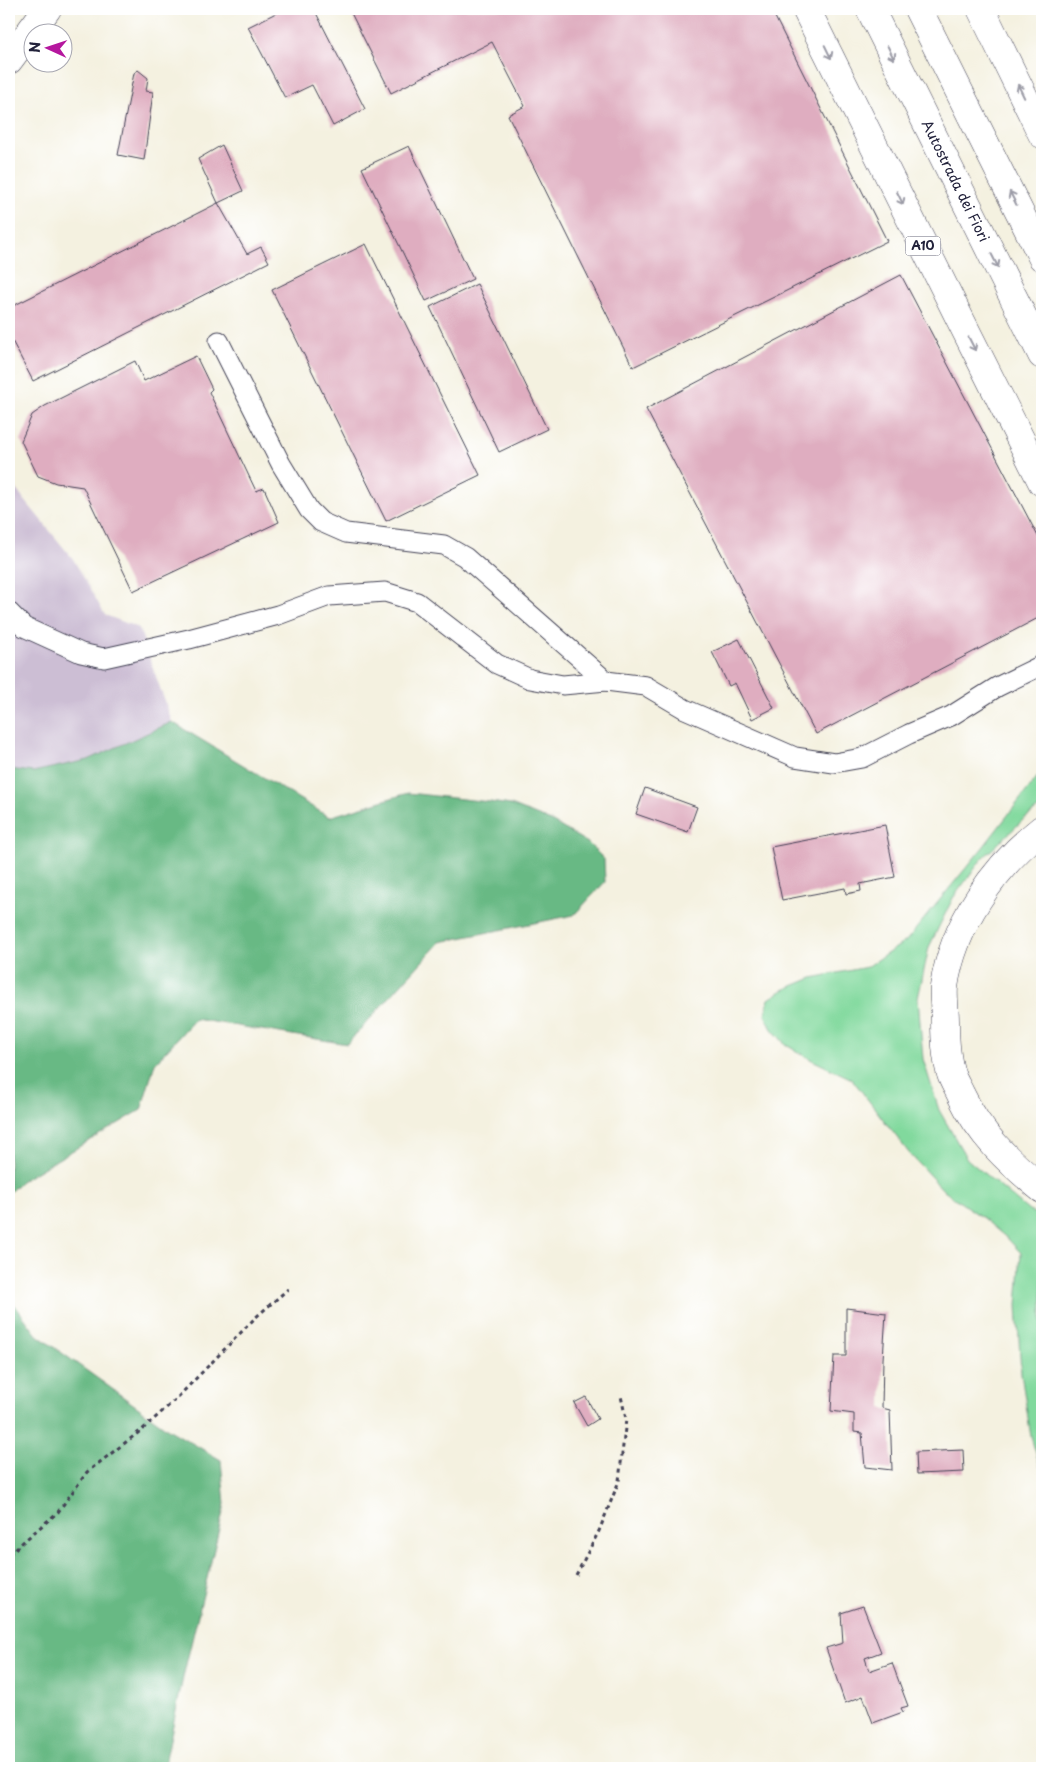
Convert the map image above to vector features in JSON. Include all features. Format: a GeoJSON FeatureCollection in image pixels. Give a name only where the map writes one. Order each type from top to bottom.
{"type":"FeatureCollection","features":[{"type":"Feature","properties":{"kind":"highway","name":"A10"},"geometry":{"type":"LineString","coordinates":[[806,9],[1042,482]]}},
{"type":"Feature","properties":{"kind":"highway","name":"Autostrada dei Fiori"},"geometry":{"type":"LineString","coordinates":[[870,9],[1042,355]]}},
{"type":"Feature","properties":{"kind":"highway"},"geometry":{"type":"LineString","coordinates":[[918,9],[1042,257]]}},
{"type":"Feature","properties":{"kind":"highway"},"geometry":{"type":"LineString","coordinates":[[981,9],[1042,134]]}},
{"type":"Feature","properties":{"kind":"highway"},"geometry":{"type":"LineString","coordinates":[[9,60],[45,11]]}},
{"type":"Feature","properties":{"kind":"highway"},"geometry":{"type":"LineString","coordinates":[[1042,829],[999,872],[974,907],[955,944],[944,988],[945,1037],[951,1074],[971,1115],[987,1137],[1003,1155],[1042,1189]]}},
{"type":"Feature","properties":{"kind":"highway"},"geometry":{"type":"LineString","coordinates":[[1003,1155],[1042,1168]]}},
{"type":"Feature","properties":{"kind":"lane"},"geometry":{"type":"LineString","coordinates":[[219,341],[282,464],[309,510],[321,522],[346,533],[444,545],[466,557],[606,680]]}},
{"type":"Feature","properties":{"kind":"lane"},"geometry":{"type":"LineString","coordinates":[[9,612],[24,627],[32,631],[81,653],[104,658],[190,639],[269,617],[329,596],[385,592],[417,602],[498,664],[530,680],[563,685],[606,680],[646,686],[686,710],[795,757],[834,763],[862,758],[909,734],[951,716],[997,687],[1042,665]]}},
{"type":"Feature","properties":{"kind":"path"},"geometry":{"type":"LineString","coordinates":[[9,1554],[58,1512],[87,1472],[175,1400],[255,1318],[288,1289]]}},
{"type":"Feature","properties":{"kind":"path"},"geometry":{"type":"LineString","coordinates":[[576,1575],[599,1531],[619,1481],[626,1420],[621,1396]]}},
{"type":"Feature","properties":{"kind":"shaded area"},"geometry":{"type":"Polygon","coordinates":[[[9,481],[73,559],[105,615],[139,628],[172,722],[88,760],[33,772],[9,769],[9,481]]]}},
{"type":"Feature","properties":{"kind":"green space"},"geometry":{"type":"Polygon","coordinates":[[[172,722],[329,817],[408,793],[511,805],[551,821],[588,843],[604,859],[605,882],[574,915],[440,942],[347,1044],[195,1019],[155,1063],[141,1110],[21,1181],[9,1193],[9,769],[33,772],[88,760],[172,722]]]}},
{"type":"Feature","properties":{"kind":"green space"},"geometry":{"type":"Polygon","coordinates":[[[1042,771],[1042,806],[1024,819],[982,859],[953,898],[929,947],[918,998],[923,1059],[939,1110],[967,1159],[1029,1211],[1042,1216],[1042,1473],[1031,1437],[1021,1373],[1017,1305],[1021,1253],[983,1218],[944,1191],[909,1153],[852,1079],[786,1045],[772,1029],[765,1015],[769,999],[783,990],[812,978],[867,967],[906,941],[984,846],[1042,771]]]}},
{"type":"Feature","properties":{"kind":"green space"},"geometry":{"type":"Polygon","coordinates":[[[9,1297],[37,1335],[168,1429],[221,1460],[225,1504],[184,1673],[164,1768],[9,1768],[9,1297]]]}},
{"type":"Feature","properties":{"kind":"building"},"geometry":{"type":"Polygon","coordinates":[[[274,9],[314,9],[365,109],[333,126],[312,85],[285,98],[248,27],[276,13],[274,9]]]}},
{"type":"Feature","properties":{"kind":"building"},"geometry":{"type":"Polygon","coordinates":[[[349,9],[771,9],[887,241],[633,367],[508,115],[525,106],[492,42],[391,93],[349,9]]]}},
{"type":"Feature","properties":{"kind":"building"},"geometry":{"type":"Polygon","coordinates":[[[138,70],[148,78],[146,91],[153,92],[144,160],[118,155],[134,73],[138,70]]]}},
{"type":"Feature","properties":{"kind":"building"},"geometry":{"type":"Polygon","coordinates":[[[222,145],[243,191],[218,203],[198,159],[222,145]]]}},
{"type":"Feature","properties":{"kind":"building"},"geometry":{"type":"Polygon","coordinates":[[[409,146],[473,279],[426,301],[362,168],[409,146]]]}},
{"type":"Feature","properties":{"kind":"building"},"geometry":{"type":"Polygon","coordinates":[[[218,203],[247,254],[261,247],[269,262],[33,381],[9,335],[9,308],[218,203]]]}},
{"type":"Feature","properties":{"kind":"building"},"geometry":{"type":"Polygon","coordinates":[[[366,244],[480,475],[386,521],[272,290],[366,244]]]}},
{"type":"Feature","properties":{"kind":"building"},"geometry":{"type":"Polygon","coordinates":[[[901,275],[1042,544],[1042,616],[816,734],[646,409],[901,275]]]}},
{"type":"Feature","properties":{"kind":"building"},"geometry":{"type":"Polygon","coordinates":[[[477,284],[547,429],[499,452],[430,307],[477,284]]]}},
{"type":"Feature","properties":{"kind":"building"},"geometry":{"type":"Polygon","coordinates":[[[196,356],[212,389],[209,392],[256,491],[264,488],[279,522],[133,591],[83,487],[56,483],[38,476],[21,441],[32,415],[45,406],[135,361],[144,381],[196,356]]]}},
{"type":"Feature","properties":{"kind":"building"},"geometry":{"type":"Polygon","coordinates":[[[739,639],[774,708],[752,719],[735,683],[729,686],[712,652],[739,639]]]}},
{"type":"Feature","properties":{"kind":"building"},"geometry":{"type":"Polygon","coordinates":[[[645,788],[697,807],[688,832],[636,814],[645,788]]]}},
{"type":"Feature","properties":{"kind":"building"},"geometry":{"type":"Polygon","coordinates":[[[885,825],[895,877],[860,884],[861,891],[846,894],[845,888],[782,900],[771,847],[885,825]]]}},
{"type":"Feature","properties":{"kind":"building"},"geometry":{"type":"Polygon","coordinates":[[[846,1308],[886,1313],[882,1408],[890,1410],[892,1470],[865,1467],[862,1433],[854,1432],[854,1414],[831,1411],[834,1356],[846,1356],[846,1308]]]}},
{"type":"Feature","properties":{"kind":"building"},"geometry":{"type":"Polygon","coordinates":[[[586,1397],[598,1419],[587,1426],[574,1403],[586,1397]]]}},
{"type":"Feature","properties":{"kind":"building"},"geometry":{"type":"Polygon","coordinates":[[[963,1450],[964,1472],[917,1474],[916,1452],[963,1450]]]}},
{"type":"Feature","properties":{"kind":"building"},"geometry":{"type":"Polygon","coordinates":[[[863,1606],[881,1652],[865,1658],[869,1671],[892,1663],[908,1706],[901,1708],[903,1712],[873,1723],[863,1696],[845,1703],[826,1648],[843,1643],[841,1613],[863,1606]]]}}]}
